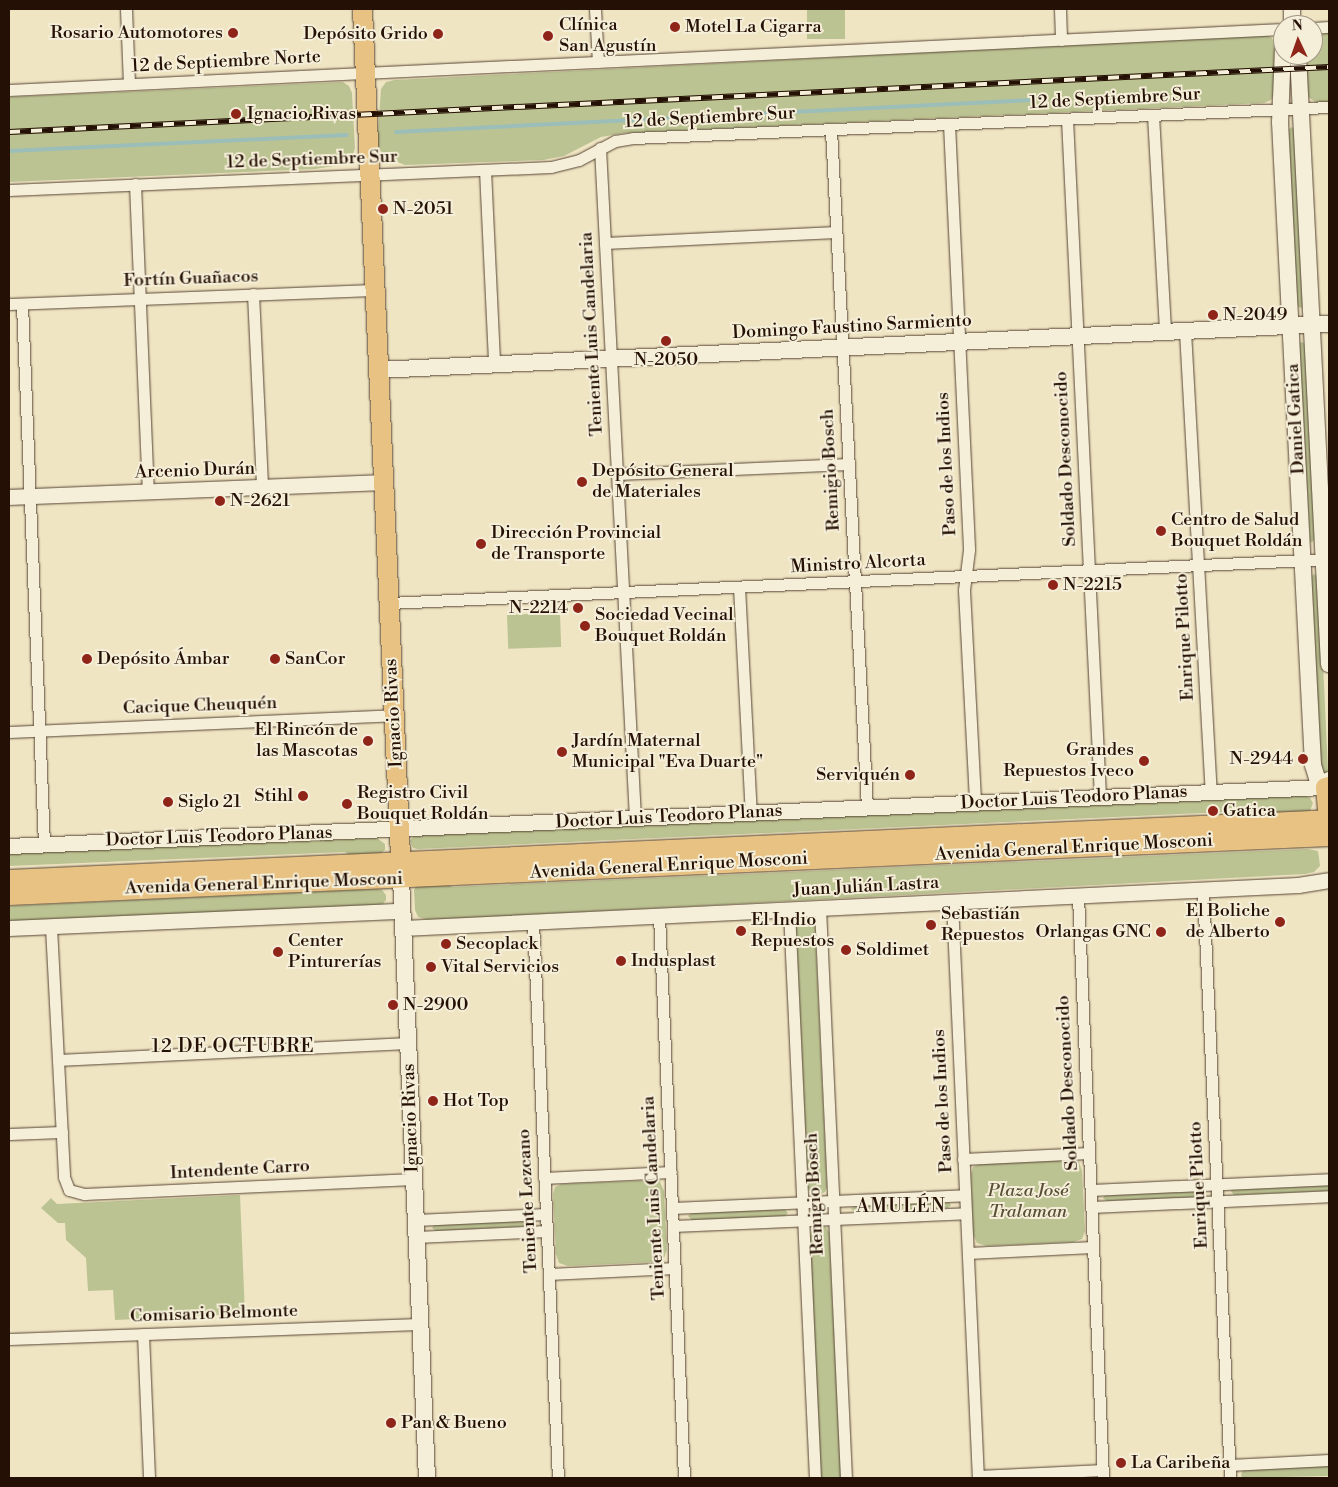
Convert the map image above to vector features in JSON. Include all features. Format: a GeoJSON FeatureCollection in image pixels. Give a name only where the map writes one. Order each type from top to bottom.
{"type":"FeatureCollection","features":[{"type":"Feature","properties":{"kind":"main road","name":"Ignacio Rivas"},"geometry":{"type":"LineString","coordinates":[[362,9],[427,1478]]}},
{"type":"Feature","properties":{"kind":"main road","name":"Daniel Gatica"},"geometry":{"type":"LineString","coordinates":[[1282,65],[1280,109],[1314,770],[1317,778],[1328,784],[1329,830]]}},
{"type":"Feature","properties":{"kind":"main road","name":"Daniel Gatica"},"geometry":{"type":"LineString","coordinates":[[1299,65],[1312,325],[1327,559],[1329,664]]}},
{"type":"Feature","properties":{"kind":"main road","name":"Domingo Faustino Sarmiento"},"geometry":{"type":"LineString","coordinates":[[378,370],[1329,324]]}},
{"type":"Feature","properties":{"kind":"main road","name":"Avenida General Enrique Mosconi"},"geometry":{"type":"LineString","coordinates":[[9,878],[401,869],[1329,830]]}},
{"type":"Feature","properties":{"kind":"main road","name":"Avenida General Enrique Mosconi"},"geometry":{"type":"LineString","coordinates":[[9,895],[401,869]]}},
{"type":"Feature","properties":{"kind":"street"},"geometry":{"type":"LineString","coordinates":[[126,9],[129,84]]}},
{"type":"Feature","properties":{"kind":"street"},"geometry":{"type":"LineString","coordinates":[[595,9],[598,62]]}},
{"type":"Feature","properties":{"kind":"street"},"geometry":{"type":"LineString","coordinates":[[1060,9],[1061,40]]}},
{"type":"Feature","properties":{"kind":"street","name":"12 de Septiembre Norte"},"geometry":{"type":"LineString","coordinates":[[9,90],[1273,29]]}},
{"type":"Feature","properties":{"kind":"street","name":"12 de Septiembre Sur"},"geometry":{"type":"LineString","coordinates":[[9,190],[560,166],[579,160],[615,141],[632,138],[1329,107]]}},
{"type":"Feature","properties":{"kind":"street"},"geometry":{"type":"LineString","coordinates":[[1153,115],[1165,332]]}},
{"type":"Feature","properties":{"kind":"street","name":"Soldado Desconocido"},"geometry":{"type":"LineString","coordinates":[[1067,119],[1100,797]]}},
{"type":"Feature","properties":{"kind":"street","name":"Paso de los Indios"},"geometry":{"type":"LineString","coordinates":[[949,124],[969,550],[964,596],[976,803]]}},
{"type":"Feature","properties":{"kind":"street","name":"Remigio Bosch"},"geometry":{"type":"LineString","coordinates":[[831,130],[867,808]]}},
{"type":"Feature","properties":{"kind":"street","name":"Teniente Luis Candelaria"},"geometry":{"type":"LineString","coordinates":[[600,148],[635,818]]}},
{"type":"Feature","properties":{"kind":"street"},"geometry":{"type":"LineString","coordinates":[[485,170],[494,364]]}},
{"type":"Feature","properties":{"kind":"street"},"geometry":{"type":"LineString","coordinates":[[135,184],[148,492]]}},
{"type":"Feature","properties":{"kind":"street"},"geometry":{"type":"LineString","coordinates":[[605,243],[836,232]]}},
{"type":"Feature","properties":{"kind":"street","name":"Fortín Guañacos"},"geometry":{"type":"LineString","coordinates":[[9,304],[374,290]]}},
{"type":"Feature","properties":{"kind":"street"},"geometry":{"type":"LineString","coordinates":[[254,294],[262,487]]}},
{"type":"Feature","properties":{"kind":"street"},"geometry":{"type":"LineString","coordinates":[[22,304],[44,845]]}},
{"type":"Feature","properties":{"kind":"street","name":"Enrique Pilotto"},"geometry":{"type":"LineString","coordinates":[[1185,331],[1211,792]]}},
{"type":"Feature","properties":{"kind":"street"},"geometry":{"type":"LineString","coordinates":[[616,474],[849,464]]}},
{"type":"Feature","properties":{"kind":"street","name":"Arcenio Durán"},"geometry":{"type":"LineString","coordinates":[[9,497],[383,482]]}},
{"type":"Feature","properties":{"kind":"street","name":"Ministro Alcorta"},"geometry":{"type":"LineString","coordinates":[[389,603],[1327,559]]}},
{"type":"Feature","properties":{"kind":"street"},"geometry":{"type":"LineString","coordinates":[[739,587],[751,813]]}},
{"type":"Feature","properties":{"kind":"street","name":"Cacique Cheuquén"},"geometry":{"type":"LineString","coordinates":[[9,732],[394,715]]}},
{"type":"Feature","properties":{"kind":"street","name":"Doctor Luis Teodoro Planas"},"geometry":{"type":"LineString","coordinates":[[9,846],[399,830],[1211,792],[1328,784]]}},
{"type":"Feature","properties":{"kind":"street","name":"Juan Julián Lastra"},"geometry":{"type":"LineString","coordinates":[[403,928],[1298,886],[1329,880]]}},
{"type":"Feature","properties":{"kind":"street","name":"Enrique Pilotto"},"geometry":{"type":"LineString","coordinates":[[1203,890],[1230,1478]]}},
{"type":"Feature","properties":{"kind":"street","name":"Soldado Desconocido"},"geometry":{"type":"LineString","coordinates":[[1078,896],[1103,1474]]}},
{"type":"Feature","properties":{"kind":"street","name":"Paso de los Indios"},"geometry":{"type":"LineString","coordinates":[[952,902],[978,1477]]}},
{"type":"Feature","properties":{"kind":"street","name":"Remigio Bosch"},"geometry":{"type":"LineString","coordinates":[[820,908],[846,1478]]}},
{"type":"Feature","properties":{"kind":"street"},"geometry":{"type":"LineString","coordinates":[[9,928],[402,910]]}},
{"type":"Feature","properties":{"kind":"street","name":"Remigio Bosch"},"geometry":{"type":"LineString","coordinates":[[789,910],[814,1478]]}},
{"type":"Feature","properties":{"kind":"street","name":"Teniente Luis Candelaria"},"geometry":{"type":"LineString","coordinates":[[660,916],[684,1478]]}},
{"type":"Feature","properties":{"kind":"street","name":"Teniente Lezcano"},"geometry":{"type":"LineString","coordinates":[[533,922],[558,1478]]}},
{"type":"Feature","properties":{"kind":"street"},"geometry":{"type":"LineString","coordinates":[[9,1134],[62,1132],[51,927]]}},
{"type":"Feature","properties":{"kind":"street"},"geometry":{"type":"LineString","coordinates":[[58,1060],[408,1043]]}},
{"type":"Feature","properties":{"kind":"street","name":"Intendente Carro"},"geometry":{"type":"LineString","coordinates":[[62,1132],[64,1177],[69,1190],[84,1194],[414,1179]]}},
{"type":"Feature","properties":{"kind":"street"},"geometry":{"type":"LineString","coordinates":[[963,1159],[1089,1153]]}},
{"type":"Feature","properties":{"kind":"street"},"geometry":{"type":"LineString","coordinates":[[544,1178],[671,1172]]}},
{"type":"Feature","properties":{"kind":"street"},"geometry":{"type":"LineString","coordinates":[[1091,1190],[1329,1179]]}},
{"type":"Feature","properties":{"kind":"street"},"geometry":{"type":"LineString","coordinates":[[672,1208],[965,1196]]}},
{"type":"Feature","properties":{"kind":"street"},"geometry":{"type":"LineString","coordinates":[[1091,1207],[1329,1196]]}},
{"type":"Feature","properties":{"kind":"street"},"geometry":{"type":"LineString","coordinates":[[673,1226],[966,1212]]}},
{"type":"Feature","properties":{"kind":"street"},"geometry":{"type":"LineString","coordinates":[[416,1220],[546,1214]]}},
{"type":"Feature","properties":{"kind":"street"},"geometry":{"type":"LineString","coordinates":[[416,1238],[547,1232]]}},
{"type":"Feature","properties":{"kind":"street"},"geometry":{"type":"LineString","coordinates":[[968,1253],[1093,1247]]}},
{"type":"Feature","properties":{"kind":"street"},"geometry":{"type":"LineString","coordinates":[[549,1274],[675,1268]]}},
{"type":"Feature","properties":{"kind":"street","name":"Comisario Belmonte"},"geometry":{"type":"LineString","coordinates":[[9,1339],[420,1324]]}},
{"type":"Feature","properties":{"kind":"street"},"geometry":{"type":"LineString","coordinates":[[143,1334],[149,1478]]}},
{"type":"Feature","properties":{"kind":"street"},"geometry":{"type":"LineString","coordinates":[[1229,1464],[1329,1460]]}},
{"type":"Feature","properties":{"kind":"street"},"geometry":{"type":"LineString","coordinates":[[978,1477],[1103,1474]]}},
{"type":"Feature","properties":{"kind":"green space"},"geometry":{"type":"Polygon","coordinates":[[[807,9],[845,9],[845,39],[807,39],[807,9]]]}},
{"type":"Feature","properties":{"kind":"green space"},"geometry":{"type":"Polygon","coordinates":[[[1323,31],[1329,31],[1329,102],[1315,102],[1307,96],[1305,65],[1323,65],[1323,31]]]}},
{"type":"Feature","properties":{"kind":"green space"},"geometry":{"type":"Polygon","coordinates":[[[1266,35],[1273,40],[1274,65],[1274,94],[1271,100],[1264,103],[624,133],[601,137],[564,156],[543,160],[405,165],[385,157],[377,145],[381,89],[386,82],[395,80],[1266,35]]]}},
{"type":"Feature","properties":{"kind":"green space"},"geometry":{"type":"Polygon","coordinates":[[[343,82],[349,86],[352,93],[355,148],[352,158],[340,165],[315,169],[9,182],[9,97],[343,82]]]}},
{"type":"Feature","properties":{"kind":"green space"},"geometry":{"type":"Polygon","coordinates":[[[1292,127],[1294,129],[1303,307],[1301,308],[1297,306],[1288,130],[1292,127]]]}},
{"type":"Feature","properties":{"kind":"green space"},"geometry":{"type":"Polygon","coordinates":[[[1299,343],[1305,344],[1316,539],[1312,542],[1310,542],[1299,343]]]}},
{"type":"Feature","properties":{"kind":"green space"},"geometry":{"type":"Polygon","coordinates":[[[1313,574],[1319,577],[1328,771],[1324,775],[1320,772],[1311,579],[1313,574]]]}},
{"type":"Feature","properties":{"kind":"green space"},"geometry":{"type":"Polygon","coordinates":[[[560,613],[561,647],[508,649],[507,615],[560,613]]]}},
{"type":"Feature","properties":{"kind":"green space"},"geometry":{"type":"Polygon","coordinates":[[[1305,795],[1313,803],[1310,811],[1275,814],[1268,810],[418,849],[413,848],[410,841],[414,835],[1305,795]]]}},
{"type":"Feature","properties":{"kind":"green space"},"geometry":{"type":"Polygon","coordinates":[[[377,838],[385,844],[385,850],[380,854],[351,856],[345,852],[9,866],[9,853],[377,838]]]}},
{"type":"Feature","properties":{"kind":"green space"},"geometry":{"type":"Polygon","coordinates":[[[1308,849],[1318,851],[1320,866],[1314,872],[1305,874],[428,920],[418,917],[415,910],[414,890],[417,885],[446,882],[452,887],[1308,849]]]}},
{"type":"Feature","properties":{"kind":"green space"},"geometry":{"type":"Polygon","coordinates":[[[382,890],[386,895],[386,900],[382,905],[9,922],[9,906],[382,890]]]}},
{"type":"Feature","properties":{"kind":"green space"},"geometry":{"type":"Polygon","coordinates":[[[806,916],[811,918],[815,927],[827,1187],[825,1192],[817,1196],[811,1193],[808,1188],[796,924],[799,918],[806,916]]]}},
{"type":"Feature","properties":{"kind":"green space","name":"Plaza José Tralaman"},"geometry":{"type":"Polygon","coordinates":[[[1074,1159],[1079,1162],[1082,1171],[1085,1231],[1082,1239],[1073,1242],[987,1246],[977,1243],[973,1234],[971,1174],[973,1167],[980,1164],[1074,1159]]]}},
{"type":"Feature","properties":{"kind":"green space"},"geometry":{"type":"Polygon","coordinates":[[[659,1180],[664,1191],[667,1250],[664,1258],[655,1262],[568,1266],[559,1263],[556,1254],[553,1194],[555,1187],[562,1184],[659,1180]]]}},
{"type":"Feature","properties":{"kind":"green space"},"geometry":{"type":"Polygon","coordinates":[[[1329,1185],[1329,1191],[1234,1195],[1231,1191],[1232,1189],[1329,1185]]]}},
{"type":"Feature","properties":{"kind":"green space"},"geometry":{"type":"Polygon","coordinates":[[[1200,1190],[1203,1193],[1201,1197],[1107,1201],[1103,1198],[1106,1194],[1200,1190]]]}},
{"type":"Feature","properties":{"kind":"green space"},"geometry":{"type":"Polygon","coordinates":[[[240,1195],[245,1314],[115,1320],[113,1290],[88,1291],[86,1258],[66,1240],[65,1223],[58,1223],[41,1208],[51,1198],[57,1204],[240,1195]]]}},
{"type":"Feature","properties":{"kind":"green space"},"geometry":{"type":"Polygon","coordinates":[[[948,1201],[951,1205],[948,1208],[855,1212],[851,1209],[855,1205],[948,1201]]]}},
{"type":"Feature","properties":{"kind":"green space"},"geometry":{"type":"Polygon","coordinates":[[[785,1209],[788,1213],[785,1216],[692,1220],[688,1216],[692,1213],[785,1209]]]}},
{"type":"Feature","properties":{"kind":"green space"},"geometry":{"type":"Polygon","coordinates":[[[528,1220],[531,1222],[530,1226],[436,1231],[432,1228],[435,1224],[528,1220]]]}},
{"type":"Feature","properties":{"kind":"green space"},"geometry":{"type":"Polygon","coordinates":[[[820,1225],[826,1227],[829,1232],[841,1478],[821,1478],[810,1236],[812,1230],[820,1225]]]}},
{"type":"Feature","properties":{"kind":"green space"},"geometry":{"type":"Polygon","coordinates":[[[1329,1464],[1329,1476],[1242,1478],[1241,1475],[1243,1470],[1329,1464]]]}},
{"type":"Feature","properties":{"kind":"waterway"},"geometry":{"type":"LineString","coordinates":[[396,132],[1033,100]]}},
{"type":"Feature","properties":{"kind":"waterway"},"geometry":{"type":"LineString","coordinates":[[9,151],[347,135]]}},
{"type":"Feature","properties":{"kind":"railway"},"geometry":{"type":"LineString","coordinates":[[9,132],[1329,67]]}},
{"type":"Feature","properties":{"kind":"place","name":"Motel La Cigarra"},"geometry":{"type":"Point","coordinates":[675,27]}},
{"type":"Feature","properties":{"kind":"place","name":"Rosario Automotores"},"geometry":{"type":"Point","coordinates":[233,33]}},
{"type":"Feature","properties":{"kind":"place","name":"Depósito Grido"},"geometry":{"type":"Point","coordinates":[438,34]}},
{"type":"Feature","properties":{"kind":"place","name":"Clínica San Agustín"},"geometry":{"type":"Point","coordinates":[548,36]}},
{"type":"Feature","properties":{"kind":"place","name":"Ignacio Rivas"},"geometry":{"type":"Point","coordinates":[236,114]}},
{"type":"Feature","properties":{"kind":"place","name":"N-2051"},"geometry":{"type":"Point","coordinates":[383,209]}},
{"type":"Feature","properties":{"kind":"place","name":"N-2049"},"geometry":{"type":"Point","coordinates":[1213,315]}},
{"type":"Feature","properties":{"kind":"place","name":"N-2050"},"geometry":{"type":"Point","coordinates":[666,341]}},
{"type":"Feature","properties":{"kind":"place","name":"Depósito General de Materiales"},"geometry":{"type":"Point","coordinates":[582,482]}},
{"type":"Feature","properties":{"kind":"place","name":"N-2621"},"geometry":{"type":"Point","coordinates":[220,501]}},
{"type":"Feature","properties":{"kind":"place","name":"Centro de Salud Bouquet Roldán"},"geometry":{"type":"Point","coordinates":[1161,531]}},
{"type":"Feature","properties":{"kind":"place","name":"Dirección Provincial de Transporte"},"geometry":{"type":"Point","coordinates":[481,544]}},
{"type":"Feature","properties":{"kind":"place","name":"N-2215"},"geometry":{"type":"Point","coordinates":[1053,585]}},
{"type":"Feature","properties":{"kind":"place","name":"N-2214"},"geometry":{"type":"Point","coordinates":[578,608]}},
{"type":"Feature","properties":{"kind":"place","name":"Sociedad Vecinal Bouquet Roldán"},"geometry":{"type":"Point","coordinates":[585,626]}},
{"type":"Feature","properties":{"kind":"place","name":"Depósito Ámbar"},"geometry":{"type":"Point","coordinates":[87,659]}},
{"type":"Feature","properties":{"kind":"place","name":"SanCor"},"geometry":{"type":"Point","coordinates":[275,659]}},
{"type":"Feature","properties":{"kind":"place","name":"El Rincón de las Mascotas"},"geometry":{"type":"Point","coordinates":[368,741]}},
{"type":"Feature","properties":{"kind":"place","name":"Jardín Maternal Municipal \"Eva Duarte\""},"geometry":{"type":"Point","coordinates":[562,752]}},
{"type":"Feature","properties":{"kind":"place","name":"N-2944"},"geometry":{"type":"Point","coordinates":[1303,759]}},
{"type":"Feature","properties":{"kind":"place","name":"Grandes Repuestos Iveco"},"geometry":{"type":"Point","coordinates":[1144,761]}},
{"type":"Feature","properties":{"kind":"place","name":"Serviquén"},"geometry":{"type":"Point","coordinates":[910,775]}},
{"type":"Feature","properties":{"kind":"place","name":"Stihl"},"geometry":{"type":"Point","coordinates":[303,796]}},
{"type":"Feature","properties":{"kind":"place","name":"Siglo 21"},"geometry":{"type":"Point","coordinates":[168,802]}},
{"type":"Feature","properties":{"kind":"place","name":"Registro Civil Bouquet Roldán"},"geometry":{"type":"Point","coordinates":[347,804]}},
{"type":"Feature","properties":{"kind":"place","name":"Gatica"},"geometry":{"type":"Point","coordinates":[1213,811]}},
{"type":"Feature","properties":{"kind":"place","name":"El Boliche de Alberto"},"geometry":{"type":"Point","coordinates":[1280,922]}},
{"type":"Feature","properties":{"kind":"place","name":"Sebastián Repuestos"},"geometry":{"type":"Point","coordinates":[931,925]}},
{"type":"Feature","properties":{"kind":"place","name":"El Indio Repuestos"},"geometry":{"type":"Point","coordinates":[741,931]}},
{"type":"Feature","properties":{"kind":"place","name":"Orlangas GNC"},"geometry":{"type":"Point","coordinates":[1161,932]}},
{"type":"Feature","properties":{"kind":"place","name":"Secoplack"},"geometry":{"type":"Point","coordinates":[446,944]}},
{"type":"Feature","properties":{"kind":"place","name":"Soldimet"},"geometry":{"type":"Point","coordinates":[846,950]}},
{"type":"Feature","properties":{"kind":"place","name":"Center Pinturerías"},"geometry":{"type":"Point","coordinates":[278,952]}},
{"type":"Feature","properties":{"kind":"place","name":"Indusplast"},"geometry":{"type":"Point","coordinates":[621,961]}},
{"type":"Feature","properties":{"kind":"place","name":"Vital Servicios"},"geometry":{"type":"Point","coordinates":[431,967]}},
{"type":"Feature","properties":{"kind":"place","name":"N-2900"},"geometry":{"type":"Point","coordinates":[393,1005]}},
{"type":"Feature","properties":{"kind":"place","name":"Hot Top"},"geometry":{"type":"Point","coordinates":[433,1101]}},
{"type":"Feature","properties":{"kind":"place","name":"Pan & Bueno"},"geometry":{"type":"Point","coordinates":[391,1423]}},
{"type":"Feature","properties":{"kind":"place","name":"La Caribeña"},"geometry":{"type":"Point","coordinates":[1121,1463]}},
{"type":"Feature","properties":{"kind":"district","name":"12 DE OCTUBRE"},"geometry":{"type":"Point","coordinates":[233,1047]}},
{"type":"Feature","properties":{"kind":"district","name":"AMULÉN"},"geometry":{"type":"Point","coordinates":[901,1207]}}]}
